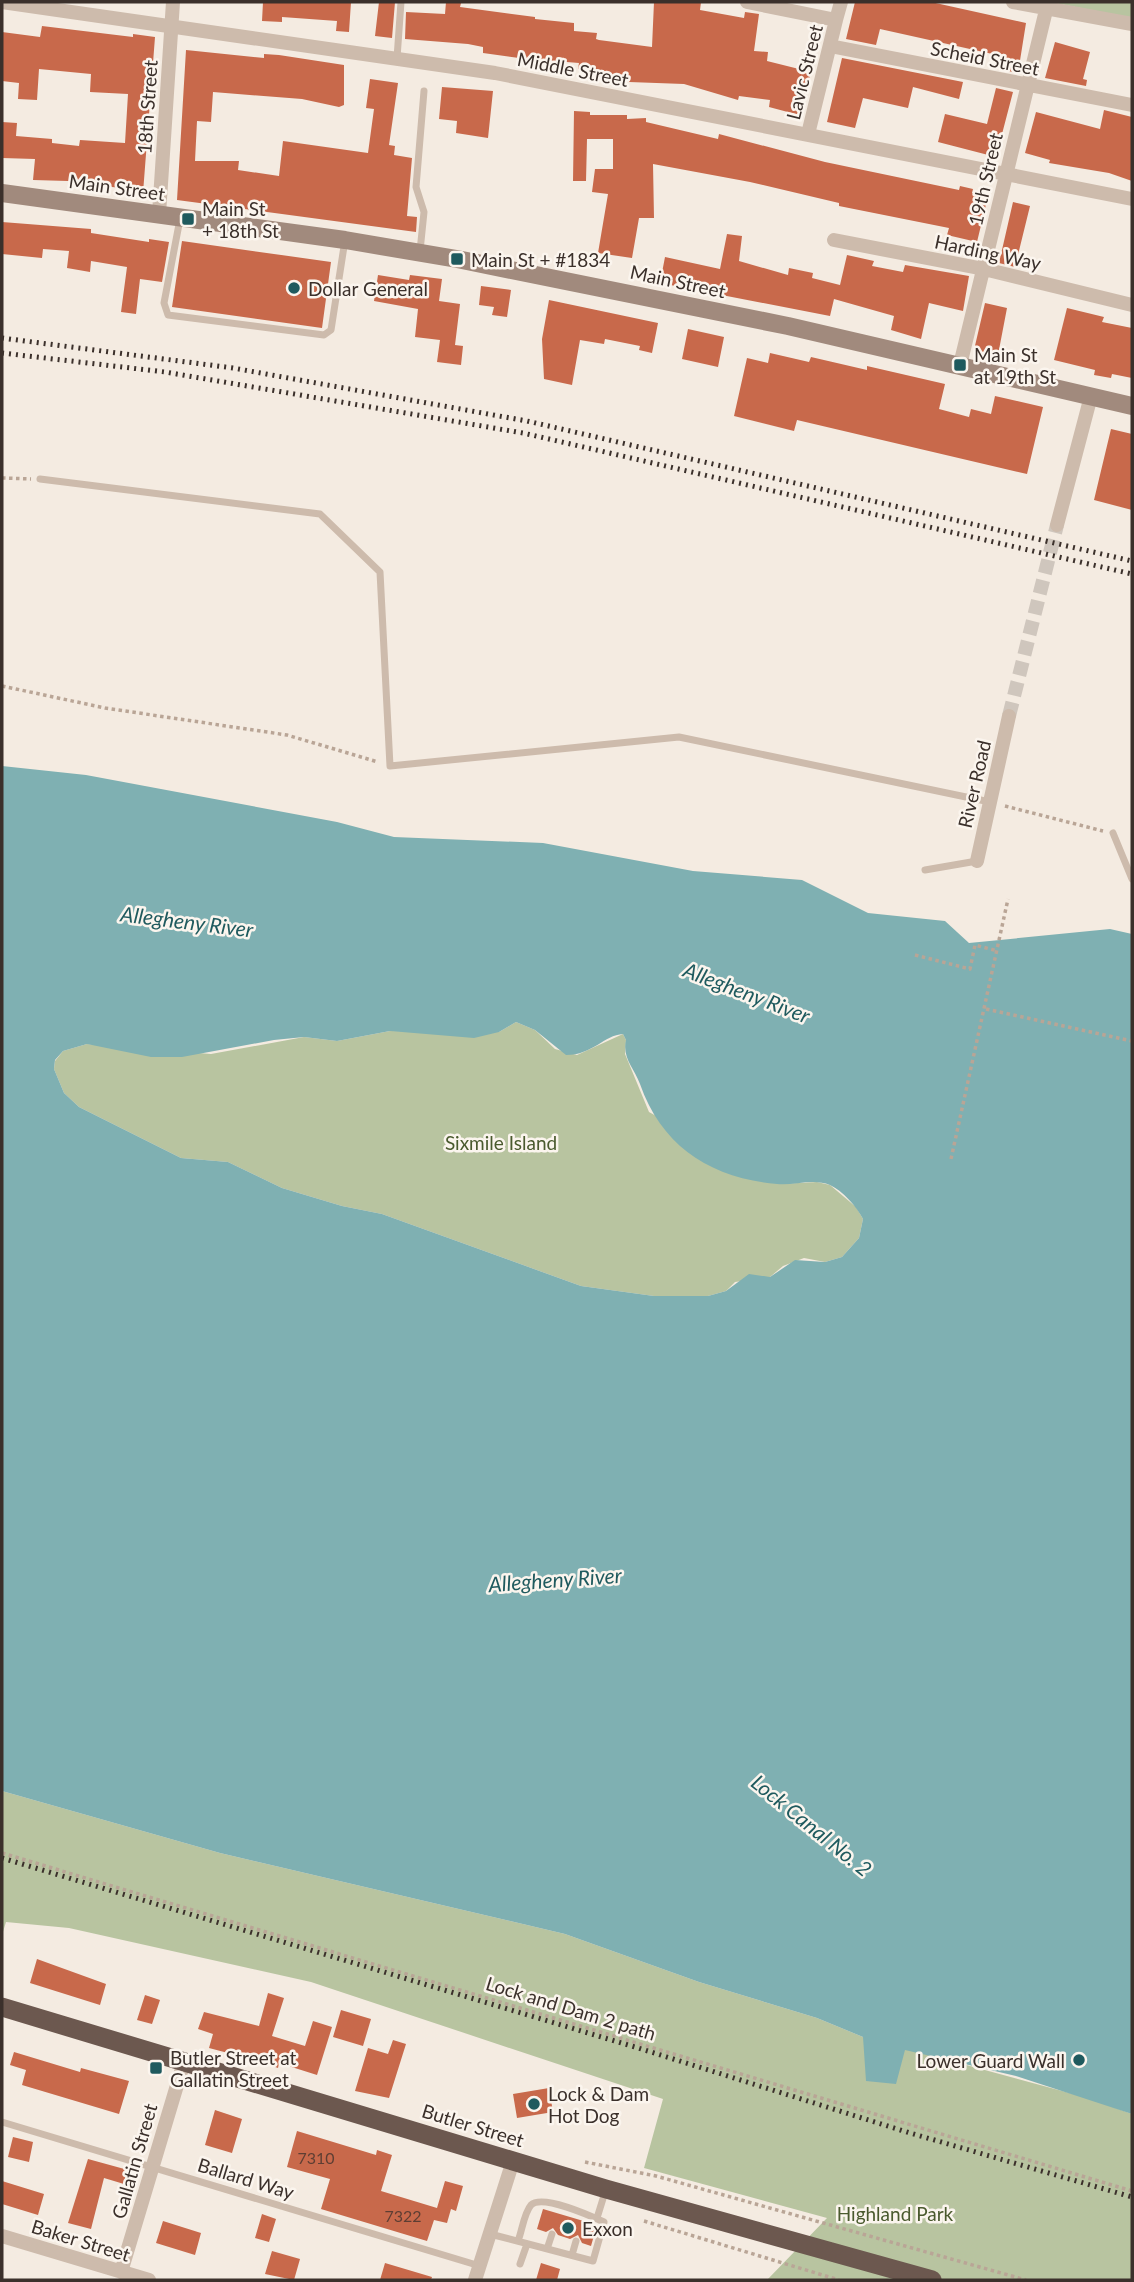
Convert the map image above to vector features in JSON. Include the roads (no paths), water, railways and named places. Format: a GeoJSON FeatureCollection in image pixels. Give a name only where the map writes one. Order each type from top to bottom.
{"type":"FeatureCollection","features":[{"type":"Feature","properties":{"kind":"highway","name":"Butler Street"},"geometry":{"type":"LineString","coordinates":[[2,2007],[606,2189],[932,2280]]}},
{"type":"Feature","properties":{"kind":"main road","name":"Main Street"},"geometry":{"type":"LineString","coordinates":[[2,193],[420,252],[762,320],[1132,406]]}},
{"type":"Feature","properties":{"kind":"street","name":"Middle Street"},"geometry":{"type":"LineString","coordinates":[[2,2],[495,73],[1132,199]]}},
{"type":"Feature","properties":{"kind":"street","name":"18th Street"},"geometry":{"type":"LineString","coordinates":[[159,214],[173,2]]}},
{"type":"Feature","properties":{"kind":"street"},"geometry":{"type":"LineString","coordinates":[[747,2],[836,20]]}},
{"type":"Feature","properties":{"kind":"street","name":"Lavic Street"},"geometry":{"type":"LineString","coordinates":[[808,134],[841,2]]}},
{"type":"Feature","properties":{"kind":"street"},"geometry":{"type":"LineString","coordinates":[[1013,2],[1047,5],[1132,24]]}},
{"type":"Feature","properties":{"kind":"street","name":"19th Street"},"geometry":{"type":"LineString","coordinates":[[960,365],[1047,5]]}},
{"type":"Feature","properties":{"kind":"street","name":"Scheid Street"},"geometry":{"type":"LineString","coordinates":[[830,46],[1132,105]]}},
{"type":"Feature","properties":{"kind":"street","name":"Harding Way"},"geometry":{"type":"LineString","coordinates":[[834,240],[984,269],[1132,305]]}},
{"type":"Feature","properties":{"kind":"street"},"geometry":{"type":"LineString","coordinates":[[1057,525],[1091,396]]}},
{"type":"Feature","properties":{"kind":"street","name":"River Road"},"geometry":{"type":"LineString","coordinates":[[976,861],[1009,716]]}},
{"type":"Feature","properties":{"kind":"street","name":"Gallatin Street"},"geometry":{"type":"LineString","coordinates":[[121,2272],[184,2062]]}},
{"type":"Feature","properties":{"kind":"street"},"geometry":{"type":"LineString","coordinates":[[475,2280],[513,2161]]}},
{"type":"Feature","properties":{"kind":"street","name":"Baker Street"},"geometry":{"type":"LineString","coordinates":[[2,2236],[149,2280]]}},
{"type":"Feature","properties":{"kind":"lane"},"geometry":{"type":"LineString","coordinates":[[397,59],[401,2]]}},
{"type":"Feature","properties":{"kind":"lane"},"geometry":{"type":"LineString","coordinates":[[420,252],[424,212],[416,187],[424,91]]}},
{"type":"Feature","properties":{"kind":"lane"},"geometry":{"type":"LineString","coordinates":[[180,218],[163,310],[168,315],[324,335],[331,330],[345,240]]}},
{"type":"Feature","properties":{"kind":"lane"},"geometry":{"type":"LineString","coordinates":[[40,479],[320,514],[380,572],[390,766],[679,737],[990,802]]}},
{"type":"Feature","properties":{"kind":"lane"},"geometry":{"type":"LineString","coordinates":[[1113,833],[1132,879]]}},
{"type":"Feature","properties":{"kind":"lane"},"geometry":{"type":"LineString","coordinates":[[925,870],[976,861]]}},
{"type":"Feature","properties":{"kind":"lane","name":"Ballard Way"},"geometry":{"type":"LineString","coordinates":[[2,2122],[481,2266]]}},
{"type":"Feature","properties":{"kind":"lane"},"geometry":{"type":"LineString","coordinates":[[597,2218],[606,2189]]}},
{"type":"Feature","properties":{"kind":"lane"},"geometry":{"type":"LineString","coordinates":[[490,2234],[593,2260],[604,2222],[536,2202],[529,2207],[518,2241]]}},
{"type":"Feature","properties":{"kind":"lane"},"geometry":{"type":"LineString","coordinates":[[547,2249],[552,2234]]}},
{"type":"Feature","properties":{"kind":"lane"},"geometry":{"type":"LineString","coordinates":[[572,2255],[576,2241]]}},
{"type":"Feature","properties":{"kind":"lane"},"geometry":{"type":"LineString","coordinates":[[520,2264],[527,2244]]}},
{"type":"Feature","properties":{"kind":"water"},"geometry":{"type":"Polygon","coordinates":[[[2,766],[86,775],[337,822],[394,837],[543,843],[693,871],[802,880],[868,913],[945,921],[969,943],[1110,929],[1132,934],[1132,2114],[1016,2076],[905,2050],[896,2084],[866,2081],[863,2037],[817,2018],[699,1982],[565,1934],[220,1853],[2,1791],[2,766]],[[516,1022],[499,1032],[474,1038],[390,1031],[337,1041],[304,1037],[182,1057],[151,1057],[87,1044],[63,1051],[55,1060],[54,1069],[64,1093],[79,1107],[181,1158],[228,1162],[282,1188],[342,1206],[382,1214],[581,1286],[654,1296],[708,1296],[726,1291],[749,1274],[770,1277],[795,1260],[825,1262],[842,1257],[859,1238],[863,1219],[849,1199],[830,1185],[817,1182],[777,1184],[731,1175],[710,1166],[676,1142],[649,1106],[627,1058],[623,1034],[584,1052],[566,1055],[535,1030],[516,1022]]]}},
{"type":"Feature","properties":{"kind":"tunnel"},"geometry":{"type":"LineString","coordinates":[[1009,716],[1057,525]]}},
{"type":"Feature","properties":{"kind":"railway"},"geometry":{"type":"LineString","coordinates":[[2,338],[233,368],[527,421],[1132,561]]}},
{"type":"Feature","properties":{"kind":"railway"},"geometry":{"type":"LineString","coordinates":[[2,353],[165,372],[523,433],[1132,574]]}},
{"type":"Feature","properties":{"kind":"railway"},"geometry":{"type":"LineString","coordinates":[[2,1858],[635,2047],[910,2133],[1132,2197]]}},
{"type":"Feature","properties":{"kind":"place","name":"Main St + 18th St"},"geometry":{"type":"Point","coordinates":[188,219]}},
{"type":"Feature","properties":{"kind":"place","name":"Main St + #1834"},"geometry":{"type":"Point","coordinates":[457,259]}},
{"type":"Feature","properties":{"kind":"place","name":"Dollar General"},"geometry":{"type":"Point","coordinates":[294,288]}},
{"type":"Feature","properties":{"kind":"place","name":"Main St at 19th St"},"geometry":{"type":"Point","coordinates":[960,365]}},
{"type":"Feature","properties":{"kind":"place","name":"Lower Guard Wall"},"geometry":{"type":"Point","coordinates":[1079,2060]}},
{"type":"Feature","properties":{"kind":"place","name":"Butler Street at Gallatin Street"},"geometry":{"type":"Point","coordinates":[156,2068]}},
{"type":"Feature","properties":{"kind":"place","name":"Lock & Dam Hot Dog"},"geometry":{"type":"Point","coordinates":[534,2104]}},
{"type":"Feature","properties":{"kind":"place","name":"Exxon"},"geometry":{"type":"Point","coordinates":[568,2228]}},
{"type":"Feature","properties":{"kind":"water label","name":"Allegheny River"},"geometry":{"type":"Point","coordinates":[187,921]}},
{"type":"Feature","properties":{"kind":"water label","name":"Allegheny River"},"geometry":{"type":"Point","coordinates":[747,992]}},
{"type":"Feature","properties":{"kind":"water label","name":"Allegheny River"},"geometry":{"type":"Point","coordinates":[555,1579]}},
{"type":"Feature","properties":{"kind":"water label","name":"Lock Canal No. 2"},"geometry":{"type":"Point","coordinates":[812,1825]}},
{"type":"Feature","properties":{"kind":"park label","name":"Sixmile Island"},"geometry":{"type":"Point","coordinates":[501,1142]}},
{"type":"Feature","properties":{"kind":"park label","name":"Highland Park"},"geometry":{"type":"Point","coordinates":[895,2213]}}]}
